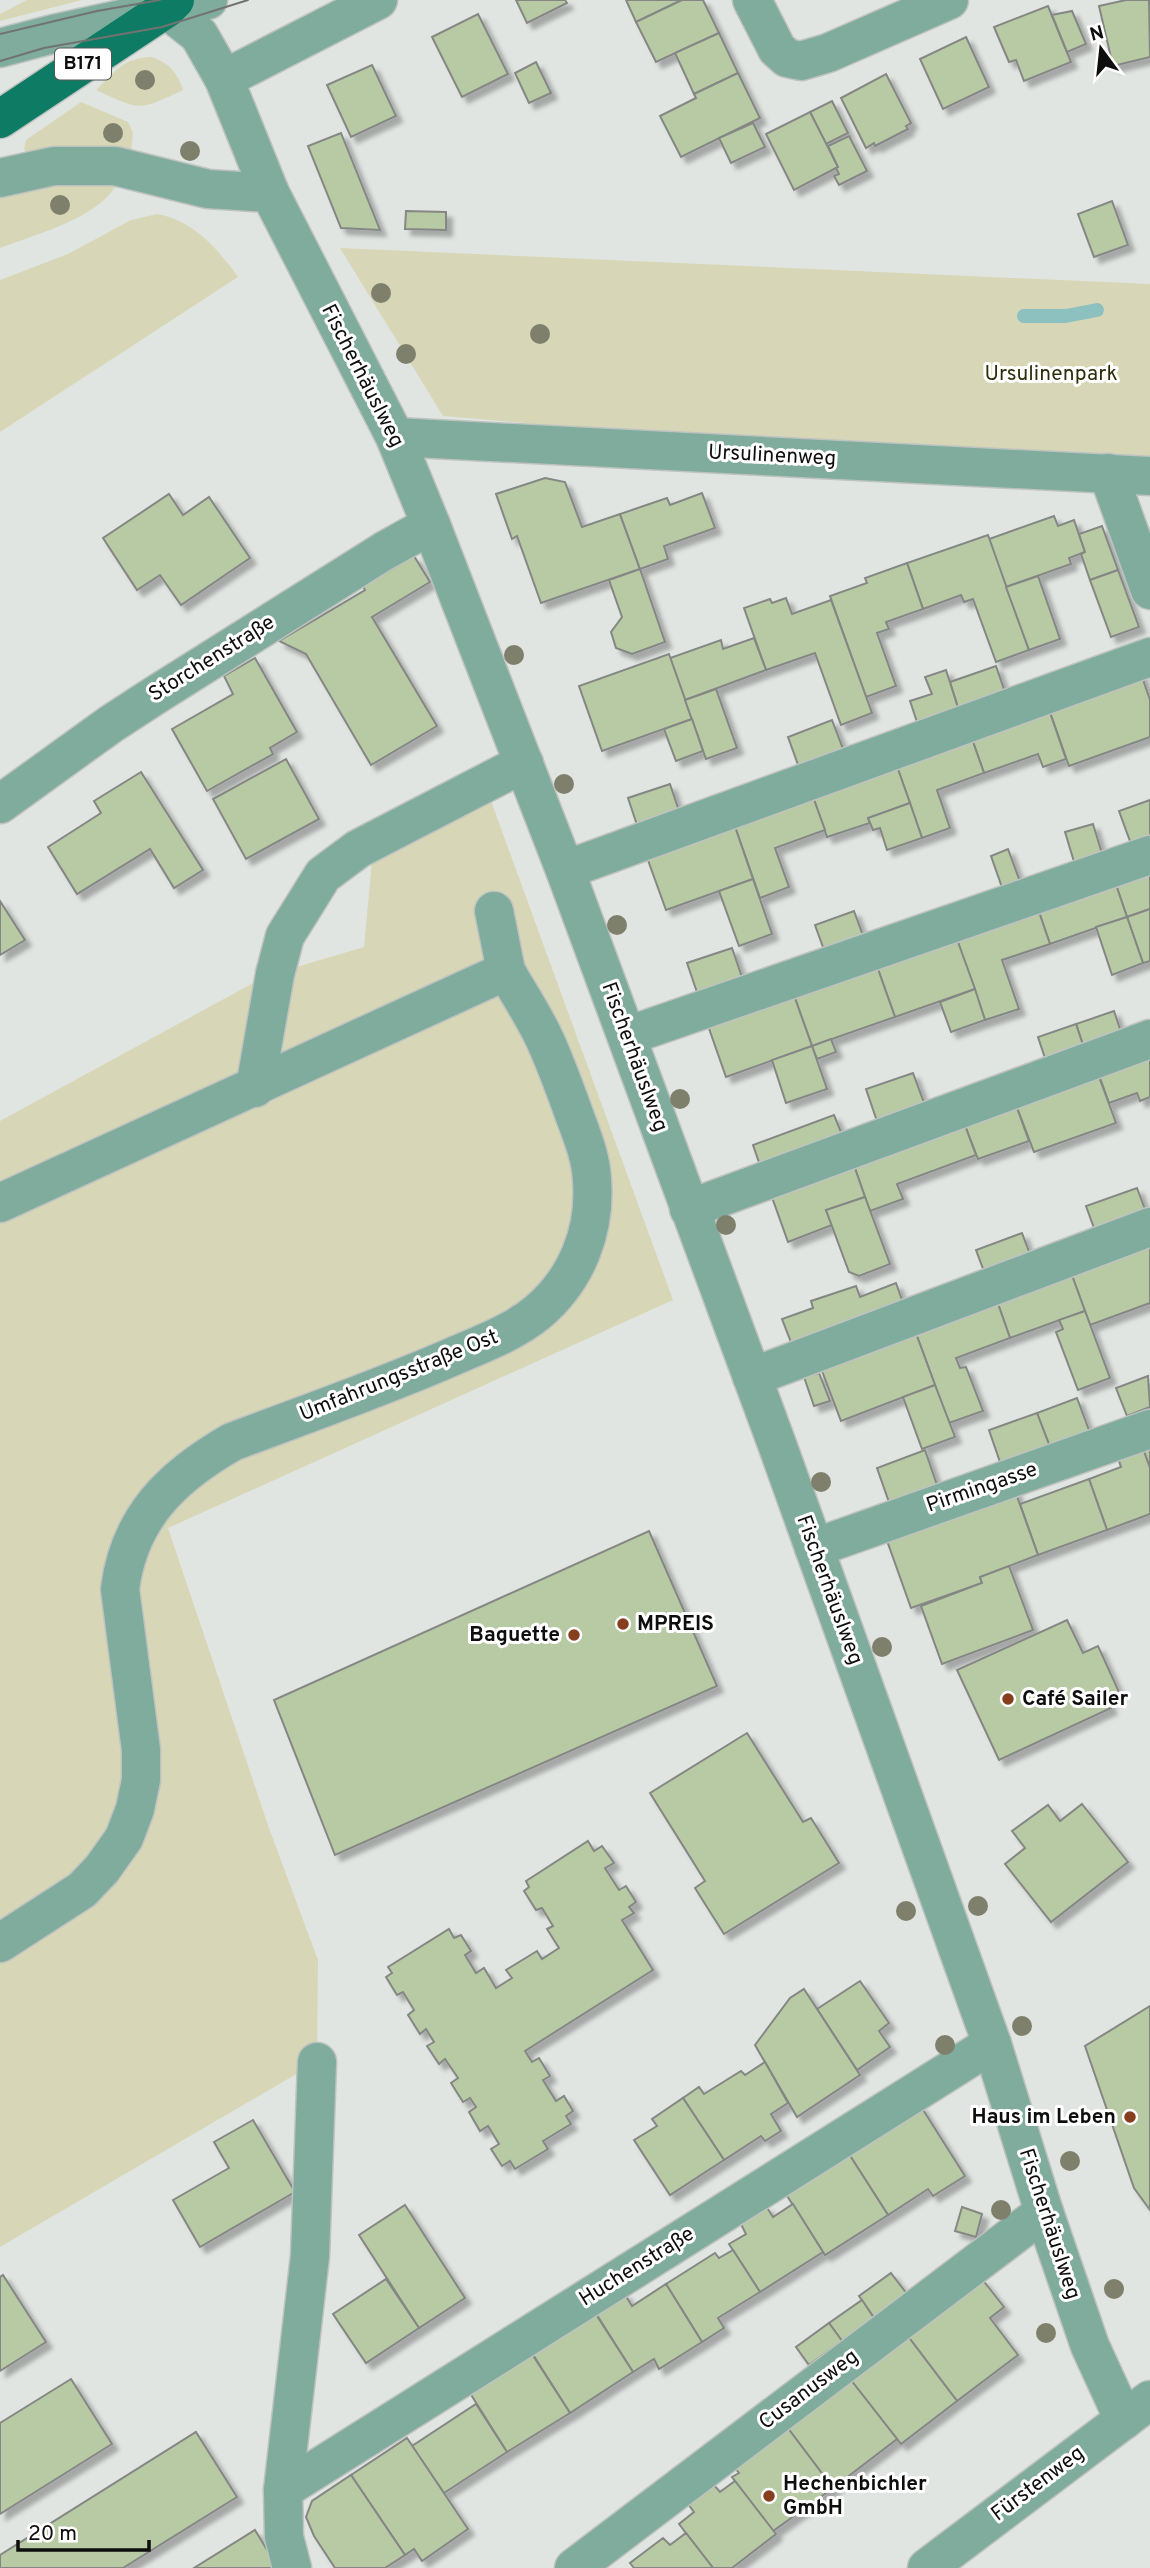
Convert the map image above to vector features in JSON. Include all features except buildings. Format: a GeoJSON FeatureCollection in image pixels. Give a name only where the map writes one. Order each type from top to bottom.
{"type":"FeatureCollection","features":[{"type":"Feature","properties":{"kind":"main road","name":"B171"},"geometry":{"type":"LineString","coordinates":[[0,120],[171,4]]}},
{"type":"Feature","properties":{"kind":"street"},"geometry":{"type":"LineString","coordinates":[[0,48],[171,4],[208,0]]}},
{"type":"Feature","properties":{"kind":"street"},"geometry":{"type":"LineString","coordinates":[[224,79],[378,0]]}},
{"type":"Feature","properties":{"kind":"street"},"geometry":{"type":"LineString","coordinates":[[752,0],[777,49],[787,58],[801,61],[817,57],[949,0]]}},
{"type":"Feature","properties":{"kind":"street","name":"Fischerhäuslweg"},"geometry":{"type":"LineString","coordinates":[[171,4],[199,35],[224,79],[270,193],[395,438],[431,525],[565,870],[814,1548],[992,2044],[1044,2212],[1090,2346],[1137,2410]]}},
{"type":"Feature","properties":{"kind":"street"},"geometry":{"type":"LineString","coordinates":[[0,178],[54,166],[115,166],[208,189],[270,193]]}},
{"type":"Feature","properties":{"kind":"street","name":"Ursulinenweg"},"geometry":{"type":"LineString","coordinates":[[395,438],[1150,476]]}},
{"type":"Feature","properties":{"kind":"street"},"geometry":{"type":"LineString","coordinates":[[1108,473],[1150,590]]}},
{"type":"Feature","properties":{"kind":"street","name":"Storchenstraße"},"geometry":{"type":"LineString","coordinates":[[0,804],[110,724],[384,551],[431,525]]}},
{"type":"Feature","properties":{"kind":"street"},"geometry":{"type":"LineString","coordinates":[[565,870],[1150,657]]}},
{"type":"Feature","properties":{"kind":"street"},"geometry":{"type":"LineString","coordinates":[[255,1087],[275,974],[285,936],[323,875],[358,849],[524,763]]}},
{"type":"Feature","properties":{"kind":"street"},"geometry":{"type":"LineString","coordinates":[[627,1037],[1150,855]]}},
{"type":"Feature","properties":{"kind":"street","name":"Umfahrungsstraße Ost"},"geometry":{"type":"LineString","coordinates":[[0,1943],[82,1890],[102,1869],[124,1838],[135,1809],[141,1780],[141,1750],[120,1590],[123,1564],[136,1531],[153,1504],[178,1479],[232,1442],[419,1372],[502,1335],[538,1312],[560,1288],[579,1261],[589,1233],[593,1204],[592,1177],[587,1152],[545,1039],[506,971],[494,911]]}},
{"type":"Feature","properties":{"kind":"street"},"geometry":{"type":"LineString","coordinates":[[0,1203],[506,971]]}},
{"type":"Feature","properties":{"kind":"street"},"geometry":{"type":"LineString","coordinates":[[689,1209],[1150,1039]]}},
{"type":"Feature","properties":{"kind":"street"},"geometry":{"type":"LineString","coordinates":[[752,1377],[1150,1227]]}},
{"type":"Feature","properties":{"kind":"street","name":"Pirmingasse"},"geometry":{"type":"LineString","coordinates":[[814,1548],[1150,1429]]}},
{"type":"Feature","properties":{"kind":"street","name":"Huchenstraße"},"geometry":{"type":"LineString","coordinates":[[283,2490],[992,2044]]}},
{"type":"Feature","properties":{"kind":"street"},"geometry":{"type":"LineString","coordinates":[[292,2568],[284,2537],[283,2490],[310,2256],[317,2062]]}},
{"type":"Feature","properties":{"kind":"street","name":"Cusanusweg"},"geometry":{"type":"LineString","coordinates":[[574,2568],[1044,2212]]}},
{"type":"Feature","properties":{"kind":"street","name":"Fürstenweg"},"geometry":{"type":"LineString","coordinates":[[927,2568],[1137,2410]]}},
{"type":"Feature","properties":{"kind":"green space"},"geometry":{"type":"Polygon","coordinates":[[[27,0],[82,0],[0,21],[0,14],[27,0]]]}},
{"type":"Feature","properties":{"kind":"green space"},"geometry":{"type":"Polygon","coordinates":[[[152,57],[172,69],[183,90],[157,102],[140,106],[122,102],[96,90],[127,63],[152,57]]]}},
{"type":"Feature","properties":{"kind":"green space"},"geometry":{"type":"Polygon","coordinates":[[[81,102],[128,122],[133,133],[131,152],[32,154],[24,150],[26,140],[81,102]]]}},
{"type":"Feature","properties":{"kind":"green space"},"geometry":{"type":"Polygon","coordinates":[[[118,180],[111,193],[84,214],[0,248],[0,192],[21,186],[118,180]]]}},
{"type":"Feature","properties":{"kind":"green space"},"geometry":{"type":"Polygon","coordinates":[[[157,214],[182,222],[204,237],[238,277],[0,432],[0,280],[68,254],[131,220],[157,214]]]}},
{"type":"Feature","properties":{"kind":"green space","name":"Ursulinenpark"},"geometry":{"type":"Polygon","coordinates":[[[340,248],[1150,284],[1150,476],[443,416],[340,248]]]}},
{"type":"Feature","properties":{"kind":"green space"},"geometry":{"type":"Polygon","coordinates":[[[491,801],[673,1300],[168,1528],[269,1828],[318,1960],[317,2062],[0,2247],[0,1121],[266,976],[364,947],[372,861],[491,801]]]}},
{"type":"Feature","properties":{"kind":"waterway"},"geometry":{"type":"LineString","coordinates":[[1024,316],[1066,316],[1097,310]]}},
{"type":"Feature","properties":{"kind":"tram line"},"geometry":{"type":"LineString","coordinates":[[0,34],[97,11],[160,0]]}},
{"type":"Feature","properties":{"kind":"tram line"},"geometry":{"type":"LineString","coordinates":[[0,61],[44,48],[162,27],[248,0]]}},
{"type":"Feature","properties":{"kind":"place","name":"MPREIS"},"geometry":{"type":"Point","coordinates":[623,1624]}},
{"type":"Feature","properties":{"kind":"place","name":"Baguette"},"geometry":{"type":"Point","coordinates":[574,1635]}},
{"type":"Feature","properties":{"kind":"place","name":"Café Sailer"},"geometry":{"type":"Point","coordinates":[1008,1699]}},
{"type":"Feature","properties":{"kind":"place","name":"Haus im Leben"},"geometry":{"type":"Point","coordinates":[1130,2117]}},
{"type":"Feature","properties":{"kind":"place","name":"Hechenbichler GmbH"},"geometry":{"type":"Point","coordinates":[769,2496]}}]}
